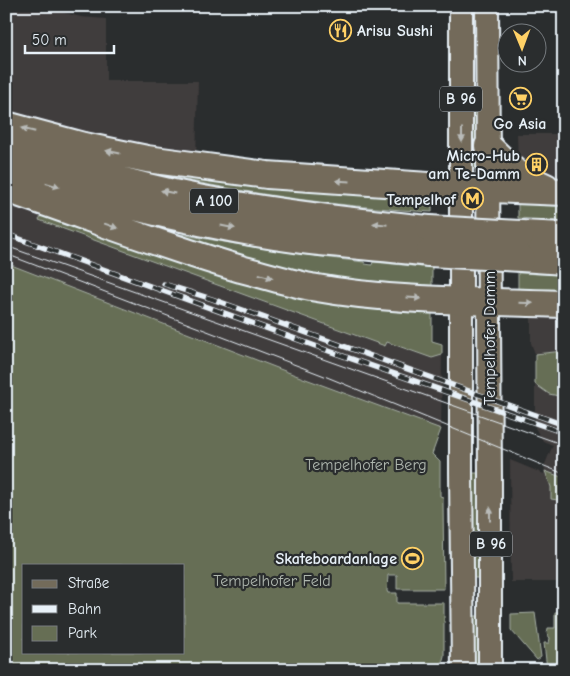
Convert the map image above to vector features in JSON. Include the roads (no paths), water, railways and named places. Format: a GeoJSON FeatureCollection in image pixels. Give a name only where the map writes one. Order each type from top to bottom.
{"type":"FeatureCollection","features":[{"type":"Feature","properties":{"kind":"highway"},"geometry":{"type":"LineString","coordinates":[[6,125],[84,146],[157,160],[267,175],[462,188],[561,192]]}},
{"type":"Feature","properties":{"kind":"highway","name":"A 100"},"geometry":{"type":"LineString","coordinates":[[6,145],[90,172],[163,191],[224,203],[332,219],[429,241]]}},
{"type":"Feature","properties":{"kind":"highway"},"geometry":{"type":"LineString","coordinates":[[488,146],[522,177],[561,192]]}},
{"type":"Feature","properties":{"kind":"highway","name":"A 100"},"geometry":{"type":"LineString","coordinates":[[6,170],[96,197],[173,217],[299,239],[429,241],[521,246],[564,261]]}},
{"type":"Feature","properties":{"kind":"highway"},"geometry":{"type":"LineString","coordinates":[[6,178],[16,192],[169,247],[310,287],[366,295],[564,304]]}},
{"type":"Feature","properties":{"kind":"highway","name":"A 100"},"geometry":{"type":"LineString","coordinates":[[521,246],[564,236]]}},
{"type":"Feature","properties":{"kind":"main road","name":"Tempelhofer Damm"},"geometry":{"type":"LineString","coordinates":[[461,6],[463,670]]}},
{"type":"Feature","properties":{"kind":"main road","name":"Tempelhofer Damm"},"geometry":{"type":"LineString","coordinates":[[487,6],[490,670]]}},
{"type":"Feature","properties":{"kind":"tram line"},"geometry":{"type":"LineString","coordinates":[[6,246],[564,445]]}},
{"type":"Feature","properties":{"kind":"tram line"},"geometry":{"type":"LineString","coordinates":[[6,254],[322,375],[564,474]]}},
{"type":"Feature","properties":{"kind":"railway"},"geometry":{"type":"LineString","coordinates":[[6,234],[329,351],[564,433]]}},
{"type":"Feature","properties":{"kind":"railway"},"geometry":{"type":"LineString","coordinates":[[164,284],[212,299],[564,425]]}},
{"type":"Feature","properties":{"kind":"place","name":"Arisu Sushi"},"geometry":{"type":"Point","coordinates":[341,30]}},
{"type":"Feature","properties":{"kind":"place","name":"Go Asia"},"geometry":{"type":"Point","coordinates":[520,99]}},
{"type":"Feature","properties":{"kind":"place","name":"Micro-Hub am Te-Damm"},"geometry":{"type":"Point","coordinates":[536,164]}},
{"type":"Feature","properties":{"kind":"place","name":"Tempelhof"},"geometry":{"type":"Point","coordinates":[472,199]}},
{"type":"Feature","properties":{"kind":"place","name":"Skateboardanlage"},"geometry":{"type":"Point","coordinates":[413,558]}},
{"type":"Feature","properties":{"kind":"park label","name":"Tempelhofer Berg"},"geometry":{"type":"Point","coordinates":[366,464]}},
{"type":"Feature","properties":{"kind":"park label","name":"Tempelhofer Feld"},"geometry":{"type":"Point","coordinates":[272,580]}}]}
